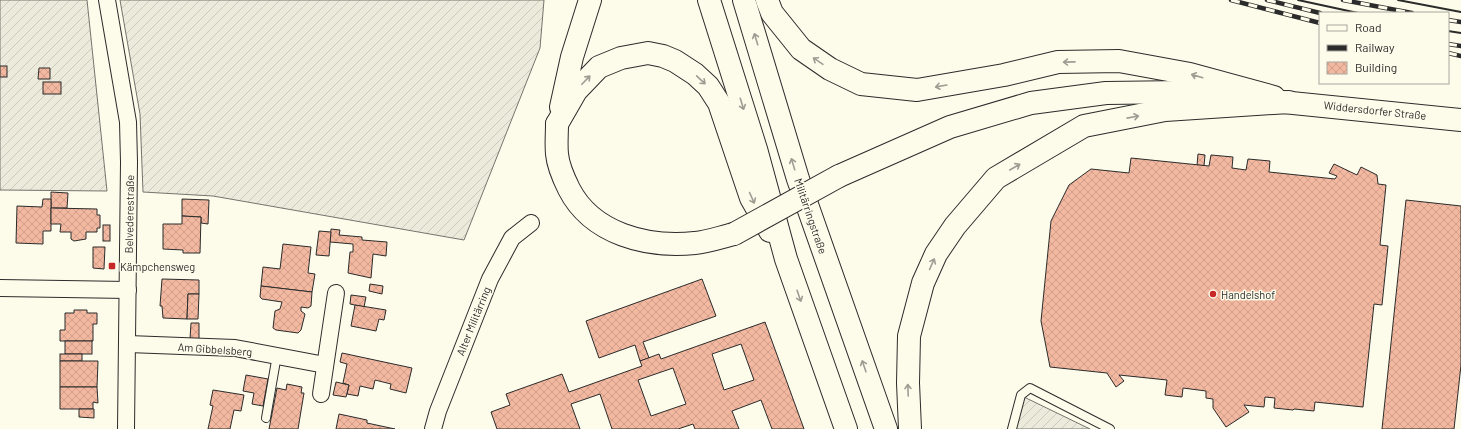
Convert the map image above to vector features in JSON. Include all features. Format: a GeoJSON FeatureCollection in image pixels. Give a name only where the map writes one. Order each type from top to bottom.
{"type":"FeatureCollection","features":[{"type":"Feature","properties":{"kind":"main road"},"geometry":{"type":"LineString","coordinates":[[590,0],[572,57],[557,124],[557,155],[565,181],[577,204],[602,226],[641,241],[675,244],[696,243],[734,234],[839,176],[950,127],[1031,103],[1106,93],[1183,92],[1289,102]]}},
{"type":"Feature","properties":{"kind":"main road"},"geometry":{"type":"LineString","coordinates":[[709,0],[756,149],[786,259],[846,429]]}},
{"type":"Feature","properties":{"kind":"main road","name":"Militärringstraße"},"geometry":{"type":"LineString","coordinates":[[744,0],[798,179],[886,429]]}},
{"type":"Feature","properties":{"kind":"main road"},"geometry":{"type":"LineString","coordinates":[[767,0],[772,13],[801,49],[830,69],[861,84],[918,90],[1004,75],[1058,62],[1119,61],[1190,74],[1289,102]]}},
{"type":"Feature","properties":{"kind":"main road"},"geometry":{"type":"LineString","coordinates":[[557,124],[576,91],[599,67],[621,58],[648,53],[663,56],[675,61],[695,74],[708,86],[719,103],[751,198],[786,259]]}},
{"type":"Feature","properties":{"kind":"main road"},"geometry":{"type":"LineString","coordinates":[[910,429],[908,383],[909,336],[923,283],[936,254],[954,226],[996,178],[1084,126],[1165,110],[1289,102]]}},
{"type":"Feature","properties":{"kind":"main road","name":"Widdersdorfer Straße"},"geometry":{"type":"LineString","coordinates":[[1289,102],[1461,120]]}},
{"type":"Feature","properties":{"kind":"street","name":"Belvederestraße"},"geometry":{"type":"LineString","coordinates":[[107,0],[128,122],[130,162],[126,429]]}},
{"type":"Feature","properties":{"kind":"street","name":"Alter Militärring"},"geometry":{"type":"LineString","coordinates":[[433,429],[438,411],[490,279],[512,238],[531,223]]}},
{"type":"Feature","properties":{"kind":"street"},"geometry":{"type":"LineString","coordinates":[[0,288],[128,290]]}},
{"type":"Feature","properties":{"kind":"street"},"geometry":{"type":"LineString","coordinates":[[321,394],[336,293]]}},
{"type":"Feature","properties":{"kind":"street","name":"Am Gibbelsberg"},"geometry":{"type":"LineString","coordinates":[[128,344],[235,348],[325,365]]}},
{"type":"Feature","properties":{"kind":"lane"},"geometry":{"type":"LineString","coordinates":[[266,418],[277,355]]}},
{"type":"Feature","properties":{"kind":"lane"},"geometry":{"type":"LineString","coordinates":[[1012,429],[1021,395],[1030,388],[1110,429]]}},
{"type":"Feature","properties":{"kind":"shaded area"},"geometry":{"type":"Polygon","coordinates":[[[0,0],[87,0],[107,191],[0,190],[0,0]]]}},
{"type":"Feature","properties":{"kind":"shaded area"},"geometry":{"type":"Polygon","coordinates":[[[120,0],[544,0],[540,48],[464,240],[213,196],[143,192],[140,114],[120,0]]]}},
{"type":"Feature","properties":{"kind":"shaded area"},"geometry":{"type":"Polygon","coordinates":[[[1024,397],[1090,429],[1014,429],[1024,397]]]}},
{"type":"Feature","properties":{"kind":"building"},"geometry":{"type":"Polygon","coordinates":[[[0,66],[7,66],[7,77],[0,77],[0,66]]]}},
{"type":"Feature","properties":{"kind":"building"},"geometry":{"type":"Polygon","coordinates":[[[39,68],[50,68],[50,79],[38,79],[39,68]]]}},
{"type":"Feature","properties":{"kind":"building"},"geometry":{"type":"Polygon","coordinates":[[[43,82],[61,82],[61,94],[43,94],[43,82]]]}},
{"type":"Feature","properties":{"kind":"building"},"geometry":{"type":"Polygon","coordinates":[[[1198,154],[1205,155],[1204,166],[1197,165],[1198,154]]]}},
{"type":"Feature","properties":{"kind":"building","name":"Handelshof"},"geometry":{"type":"Polygon","coordinates":[[[1211,155],[1233,157],[1232,168],[1246,170],[1248,159],[1270,161],[1269,172],[1335,179],[1337,176],[1329,173],[1334,164],[1357,175],[1361,167],[1377,175],[1378,184],[1386,185],[1380,245],[1388,246],[1382,305],[1374,304],[1363,407],[1315,402],[1314,411],[1293,410],[1274,408],[1275,398],[1265,397],[1264,407],[1244,405],[1249,412],[1226,427],[1213,408],[1213,399],[1206,398],[1206,391],[1183,388],[1182,397],[1165,395],[1167,380],[1119,375],[1124,381],[1116,387],[1107,373],[1050,367],[1041,321],[1051,221],[1069,185],[1091,169],[1129,173],[1131,158],[1209,166],[1211,155]]]}},
{"type":"Feature","properties":{"kind":"building"},"geometry":{"type":"Polygon","coordinates":[[[51,192],[68,193],[67,208],[51,208],[51,192]]]}},
{"type":"Feature","properties":{"kind":"building"},"geometry":{"type":"Polygon","coordinates":[[[43,199],[51,199],[51,231],[43,231],[43,244],[16,243],[17,206],[42,207],[43,199]]]}},
{"type":"Feature","properties":{"kind":"building"},"geometry":{"type":"Polygon","coordinates":[[[182,199],[209,200],[208,224],[201,223],[201,217],[182,216],[182,199]]]}},
{"type":"Feature","properties":{"kind":"building"},"geometry":{"type":"Polygon","coordinates":[[[1406,200],[1461,206],[1461,365],[1454,429],[1382,429],[1406,200]]]}},
{"type":"Feature","properties":{"kind":"building"},"geometry":{"type":"Polygon","coordinates":[[[51,208],[97,209],[97,215],[100,215],[100,228],[97,228],[97,232],[86,232],[86,239],[74,241],[71,239],[71,232],[60,232],[61,224],[51,224],[51,208]]]}},
{"type":"Feature","properties":{"kind":"building"},"geometry":{"type":"Polygon","coordinates":[[[182,216],[201,217],[200,253],[183,253],[183,250],[163,249],[163,224],[182,224],[182,216]]]}},
{"type":"Feature","properties":{"kind":"building"},"geometry":{"type":"Polygon","coordinates":[[[103,225],[110,225],[110,241],[103,241],[103,225]]]}},
{"type":"Feature","properties":{"kind":"building"},"geometry":{"type":"Polygon","coordinates":[[[331,229],[340,230],[339,235],[362,237],[362,240],[387,242],[386,256],[373,254],[371,278],[348,273],[350,252],[353,252],[353,244],[330,242],[331,229]]]}},
{"type":"Feature","properties":{"kind":"building"},"geometry":{"type":"Polygon","coordinates":[[[319,231],[331,232],[329,256],[316,255],[319,231]]]}},
{"type":"Feature","properties":{"kind":"building"},"geometry":{"type":"Polygon","coordinates":[[[283,244],[311,247],[308,273],[315,274],[312,292],[261,286],[263,267],[280,269],[283,244]]]}},
{"type":"Feature","properties":{"kind":"building"},"geometry":{"type":"Polygon","coordinates":[[[93,247],[105,247],[104,269],[93,268],[93,247]]]}},
{"type":"Feature","properties":{"kind":"building"},"geometry":{"type":"Polygon","coordinates":[[[162,279],[199,280],[199,294],[188,294],[187,319],[163,318],[162,306],[160,306],[162,279]]]}},
{"type":"Feature","properties":{"kind":"building"},"geometry":{"type":"Polygon","coordinates":[[[702,279],[716,316],[643,342],[649,358],[640,361],[635,345],[599,358],[586,321],[702,279]]]}},
{"type":"Feature","properties":{"kind":"building"},"geometry":{"type":"Polygon","coordinates":[[[370,284],[383,286],[382,294],[369,291],[370,284]]]}},
{"type":"Feature","properties":{"kind":"building"},"geometry":{"type":"Polygon","coordinates":[[[261,286],[312,292],[311,306],[308,308],[301,307],[301,311],[305,314],[301,330],[298,333],[276,330],[273,328],[275,311],[280,309],[282,302],[262,299],[260,297],[261,286]]]}},
{"type":"Feature","properties":{"kind":"building"},"geometry":{"type":"Polygon","coordinates":[[[188,294],[199,294],[198,319],[187,319],[188,294]]]}},
{"type":"Feature","properties":{"kind":"building"},"geometry":{"type":"Polygon","coordinates":[[[351,295],[366,297],[364,307],[350,304],[351,295]]]}},
{"type":"Feature","properties":{"kind":"building"},"geometry":{"type":"Polygon","coordinates":[[[355,305],[386,310],[384,320],[379,319],[376,331],[351,326],[355,305]]]}},
{"type":"Feature","properties":{"kind":"building"},"geometry":{"type":"Polygon","coordinates":[[[74,310],[87,310],[87,313],[97,313],[97,324],[93,324],[93,341],[60,341],[60,330],[65,330],[65,313],[74,313],[74,310]]]}},
{"type":"Feature","properties":{"kind":"building"},"geometry":{"type":"Polygon","coordinates":[[[765,322],[804,429],[772,429],[761,400],[732,411],[739,429],[695,429],[693,424],[678,429],[612,429],[600,394],[571,404],[580,429],[497,429],[491,412],[510,405],[506,394],[562,374],[569,392],[642,366],[640,361],[659,354],[661,359],[765,322]],[[741,344],[712,354],[724,390],[754,380],[741,344]],[[673,368],[638,380],[651,416],[686,404],[673,368]]]}},
{"type":"Feature","properties":{"kind":"building"},"geometry":{"type":"Polygon","coordinates":[[[191,323],[199,323],[199,339],[190,339],[191,323]]]}},
{"type":"Feature","properties":{"kind":"building"},"geometry":{"type":"Polygon","coordinates":[[[65,341],[92,341],[92,354],[65,354],[65,341]]]}},
{"type":"Feature","properties":{"kind":"building"},"geometry":{"type":"Polygon","coordinates":[[[342,353],[412,368],[406,393],[390,389],[391,384],[375,380],[373,389],[360,386],[358,396],[347,394],[349,385],[343,383],[347,364],[340,362],[342,353]]]}},
{"type":"Feature","properties":{"kind":"building"},"geometry":{"type":"Polygon","coordinates":[[[60,354],[82,354],[82,361],[60,361],[60,354]]]}},
{"type":"Feature","properties":{"kind":"building"},"geometry":{"type":"Polygon","coordinates":[[[60,361],[98,361],[97,387],[60,387],[60,361]]]}},
{"type":"Feature","properties":{"kind":"building"},"geometry":{"type":"Polygon","coordinates":[[[246,375],[268,379],[263,406],[252,404],[254,393],[243,391],[246,375]]]}},
{"type":"Feature","properties":{"kind":"building"},"geometry":{"type":"Polygon","coordinates":[[[336,382],[349,385],[346,397],[333,395],[336,382]]]}},
{"type":"Feature","properties":{"kind":"building"},"geometry":{"type":"Polygon","coordinates":[[[287,384],[302,387],[301,393],[304,393],[298,429],[269,429],[277,388],[286,390],[287,384]]]}},
{"type":"Feature","properties":{"kind":"building"},"geometry":{"type":"Polygon","coordinates":[[[60,387],[97,387],[98,403],[93,402],[93,409],[60,409],[60,387]]]}},
{"type":"Feature","properties":{"kind":"building"},"geometry":{"type":"Polygon","coordinates":[[[213,390],[244,395],[241,411],[234,410],[230,429],[208,429],[213,406],[210,405],[213,390]]]}},
{"type":"Feature","properties":{"kind":"building"},"geometry":{"type":"Polygon","coordinates":[[[79,409],[94,409],[94,418],[79,417],[79,409]]]}},
{"type":"Feature","properties":{"kind":"building"},"geometry":{"type":"Polygon","coordinates":[[[339,414],[367,420],[367,423],[395,429],[336,429],[339,414]]]}},
{"type":"Feature","properties":{"kind":"railway"},"geometry":{"type":"LineString","coordinates":[[1231,0],[1319,23]]}},
{"type":"Feature","properties":{"kind":"railway"},"geometry":{"type":"LineString","coordinates":[[1267,0],[1319,13]]}},
{"type":"Feature","properties":{"kind":"railway"},"geometry":{"type":"LineString","coordinates":[[1343,0],[1407,12]]}},
{"type":"Feature","properties":{"kind":"railway"},"geometry":{"type":"LineString","coordinates":[[1449,20],[1461,22]]}},
{"type":"Feature","properties":{"kind":"railway"},"geometry":{"type":"LineString","coordinates":[[1449,44],[1461,46]]}},
{"type":"Feature","properties":{"kind":"railway"},"geometry":{"type":"LineString","coordinates":[[1449,53],[1461,56]]}},
{"type":"Feature","properties":{"kind":"wall"},"geometry":{"type":"LineString","coordinates":[[1298,0],[1353,12]]}},
{"type":"Feature","properties":{"kind":"wall"},"geometry":{"type":"LineString","coordinates":[[1398,0],[1461,12]]}},
{"type":"Feature","properties":{"kind":"wall"},"geometry":{"type":"LineString","coordinates":[[1449,31],[1461,33]]}},
{"type":"Feature","properties":{"kind":"place","name":"Kämpchensweg"},"geometry":{"type":"Point","coordinates":[112,266]}},
{"type":"Feature","properties":{"kind":"place","name":"Handelshof"},"geometry":{"type":"Point","coordinates":[1213,294]}}]}
